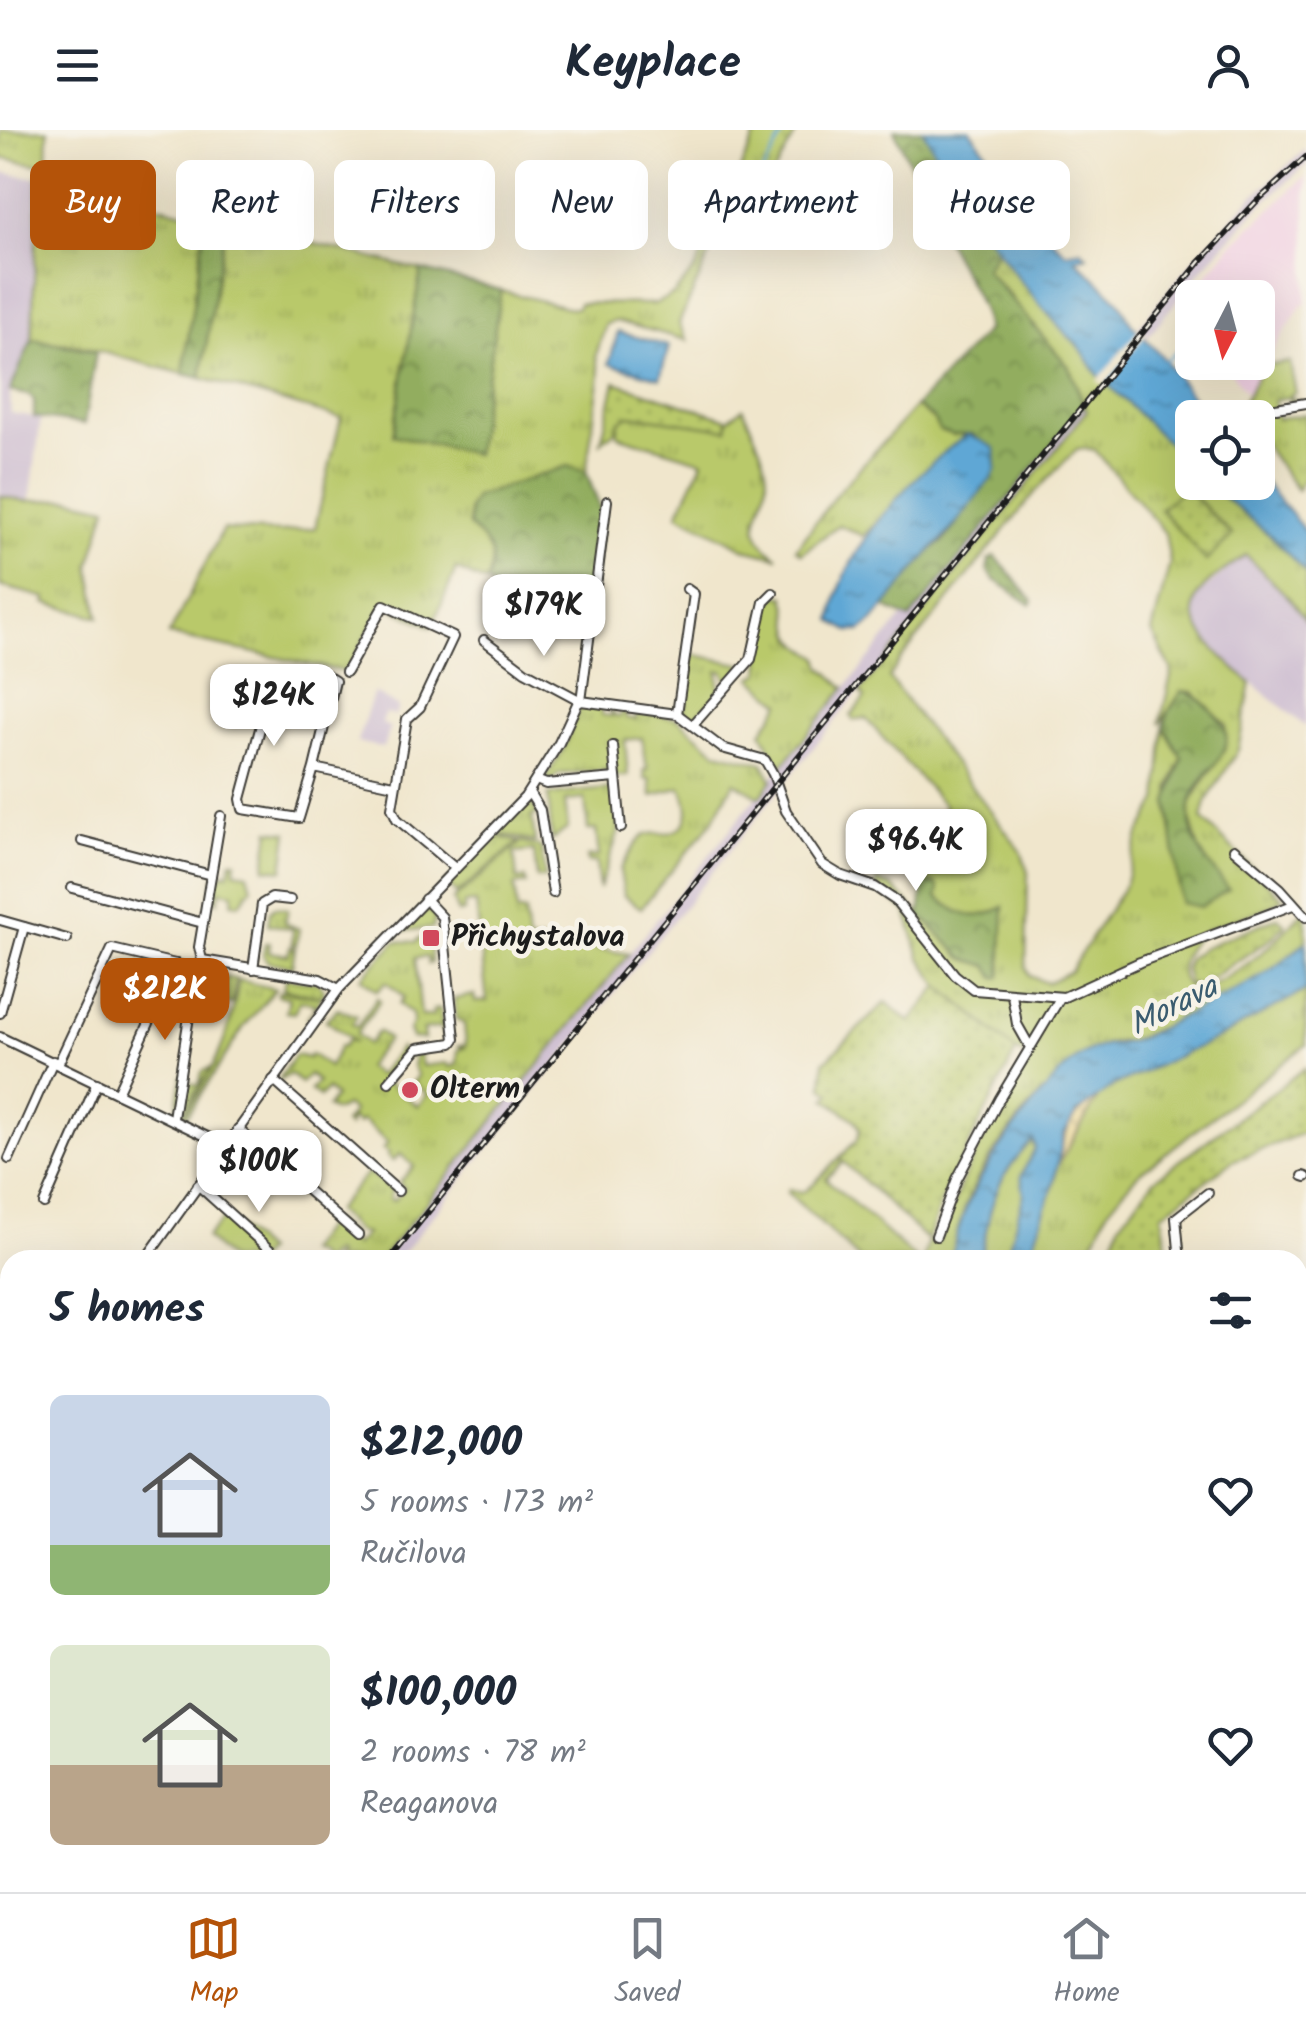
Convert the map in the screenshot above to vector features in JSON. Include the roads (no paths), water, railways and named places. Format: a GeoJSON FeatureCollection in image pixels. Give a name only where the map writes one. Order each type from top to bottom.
{"type":"FeatureCollection","features":[{"type":"Feature","properties":{"kind":"street"},"geometry":{"type":"LineString","coordinates":[[1276,408],[1306,403]]}},
{"type":"Feature","properties":{"kind":"street"},"geometry":{"type":"LineString","coordinates":[[152,1250],[339,989],[536,780],[582,701],[607,501]]}},
{"type":"Feature","properties":{"kind":"street"},"geometry":{"type":"LineString","coordinates":[[677,714],[694,594],[687,589]]}},
{"type":"Feature","properties":{"kind":"street"},"geometry":{"type":"LineString","coordinates":[[693,725],[751,659],[764,602],[773,593]]}},
{"type":"Feature","properties":{"kind":"street"},"geometry":{"type":"LineString","coordinates":[[346,672],[384,605],[452,637],[420,707],[407,719],[394,785],[394,815],[455,868]]}},
{"type":"Feature","properties":{"kind":"street"},"geometry":{"type":"LineString","coordinates":[[484,640],[524,671],[582,701],[677,714],[722,748],[756,755],[768,762],[786,811],[827,869],[890,896],[974,990],[1060,998],[1293,904]]}},
{"type":"Feature","properties":{"kind":"street"},"geometry":{"type":"LineString","coordinates":[[279,668],[326,676],[336,682],[314,768],[299,818],[242,808],[241,798],[279,668]]}},
{"type":"Feature","properties":{"kind":"street"},"geometry":{"type":"LineString","coordinates":[[613,746],[621,828]]}},
{"type":"Feature","properties":{"kind":"street"},"geometry":{"type":"LineString","coordinates":[[314,768],[394,785]]}},
{"type":"Feature","properties":{"kind":"street"},"geometry":{"type":"LineString","coordinates":[[536,780],[546,784],[616,778]]}},
{"type":"Feature","properties":{"kind":"street"},"geometry":{"type":"LineString","coordinates":[[528,792],[540,810],[553,893]]}},
{"type":"Feature","properties":{"kind":"street"},"geometry":{"type":"LineString","coordinates":[[173,1118],[221,816]]}},
{"type":"Feature","properties":{"kind":"street"},"geometry":{"type":"LineString","coordinates":[[82,841],[211,875]]}},
{"type":"Feature","properties":{"kind":"street"},"geometry":{"type":"LineString","coordinates":[[1234,849],[1280,888],[1305,916]]}},
{"type":"Feature","properties":{"kind":"street"},"geometry":{"type":"LineString","coordinates":[[72,888],[203,922]]}},
{"type":"Feature","properties":{"kind":"street"},"geometry":{"type":"LineString","coordinates":[[253,969],[262,904],[268,899],[290,900]]}},
{"type":"Feature","properties":{"kind":"street"},"geometry":{"type":"LineString","coordinates":[[389,1082],[418,1048],[450,1044],[456,1038],[442,917],[425,899]]}},
{"type":"Feature","properties":{"kind":"street"},"geometry":{"type":"LineString","coordinates":[[0,920],[67,939]]}},
{"type":"Feature","properties":{"kind":"street"},"geometry":{"type":"LineString","coordinates":[[0,1014],[24,927]]}},
{"type":"Feature","properties":{"kind":"street"},"geometry":{"type":"LineString","coordinates":[[9,1159],[109,951],[120,950],[176,964],[200,963],[320,979],[339,989]]}},
{"type":"Feature","properties":{"kind":"street"},"geometry":{"type":"LineString","coordinates":[[117,1093],[176,964]]}},
{"type":"Feature","properties":{"kind":"street"},"geometry":{"type":"LineString","coordinates":[[1012,995],[1016,1024],[1030,1047]]}},
{"type":"Feature","properties":{"kind":"street"},"geometry":{"type":"LineString","coordinates":[[936,1236],[958,1179],[1060,998]]}},
{"type":"Feature","properties":{"kind":"street"},"geometry":{"type":"LineString","coordinates":[[0,1037],[226,1146]]}},
{"type":"Feature","properties":{"kind":"street"},"geometry":{"type":"LineString","coordinates":[[272,1080],[398,1191]]}},
{"type":"Feature","properties":{"kind":"street"},"geometry":{"type":"LineString","coordinates":[[44,1204],[97,1083]]}},
{"type":"Feature","properties":{"kind":"street"},"geometry":{"type":"LineString","coordinates":[[238,1129],[358,1236]]}},
{"type":"Feature","properties":{"kind":"street"},"geometry":{"type":"LineString","coordinates":[[198,1185],[270,1250]]}},
{"type":"Feature","properties":{"kind":"street"},"geometry":{"type":"LineString","coordinates":[[1179,1250],[1176,1218],[1208,1192]]}},
{"type":"Feature","properties":{"kind":"street"},"geometry":{"type":"LineString","coordinates":[[1141,1892],[1150,1892]]}},
{"type":"Feature","properties":{"kind":"water"},"geometry":{"type":"Polygon","coordinates":[[[923,130],[970,130],[992,160],[940,160],[923,130]]]}},
{"type":"Feature","properties":{"kind":"water"},"geometry":{"type":"Polygon","coordinates":[[[998,250],[1081,250],[1087,256],[1075,259],[1118,300],[1132,325],[1160,354],[1175,380],[1179,380],[1194,400],[1175,400],[1175,451],[1100,377],[998,250]]]}},
{"type":"Feature","properties":{"kind":"water"},"geometry":{"type":"Polygon","coordinates":[[[618,332],[669,346],[660,378],[609,364],[618,332]]]}},
{"type":"Feature","properties":{"kind":"water"},"geometry":{"type":"Polygon","coordinates":[[[968,434],[995,448],[996,469],[991,479],[873,621],[861,631],[849,631],[832,621],[849,568],[882,516],[925,470],[968,434]]]}},
{"type":"Feature","properties":{"kind":"water"},"geometry":{"type":"Polygon","coordinates":[[[1275,495],[1306,532],[1306,573],[1273,538],[1227,500],[1275,500],[1275,495]]]}},
{"type":"Feature","properties":{"kind":"water"},"geometry":{"type":"Polygon","coordinates":[[[1306,941],[1306,990],[1218,1038],[1113,1086],[1076,1114],[1064,1134],[1053,1186],[1031,1250],[1008,1250],[1024,1194],[1021,1176],[1035,1148],[1033,1140],[1001,1182],[982,1250],[953,1250],[972,1194],[994,1156],[1068,1066],[1091,1050],[1142,1037],[1278,965],[1306,941]]]}},
{"type":"Feature","properties":{"kind":"waterway"},"geometry":{"type":"LineString","coordinates":[[769,160],[786,130]]}},
{"type":"Feature","properties":{"kind":"waterway"},"geometry":{"type":"LineString","coordinates":[[1164,362],[1175,353]]}},
{"type":"Feature","properties":{"kind":"railway"},"geometry":{"type":"LineString","coordinates":[[397,1250],[1200,262],[1256,202],[1306,157]]}},
{"type":"Feature","properties":{"kind":"place","name":"Přichystalova"},"geometry":{"type":"Point","coordinates":[431,938]}},
{"type":"Feature","properties":{"kind":"place","name":"Olterm"},"geometry":{"type":"Point","coordinates":[410,1090]}},
{"type":"Feature","properties":{"kind":"water label","name":"Morava"},"geometry":{"type":"Point","coordinates":[1174,1007]}}]}
